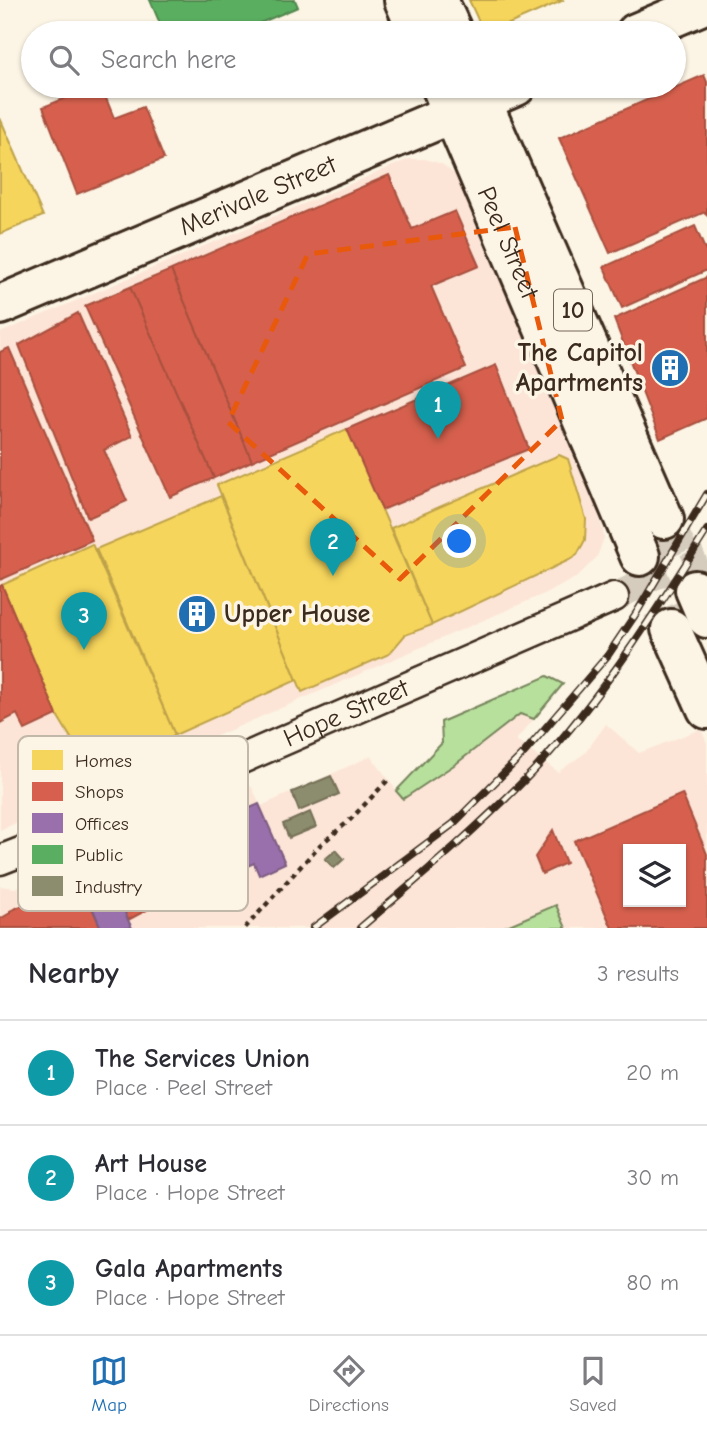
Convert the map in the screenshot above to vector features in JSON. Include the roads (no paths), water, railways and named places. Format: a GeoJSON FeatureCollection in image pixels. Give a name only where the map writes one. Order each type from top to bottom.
{"type":"FeatureCollection","features":[{"type":"Feature","properties":{"kind":"main road"},"geometry":{"type":"LineString","coordinates":[[404,0],[413,21]]}},
{"type":"Feature","properties":{"kind":"main road"},"geometry":{"type":"LineString","coordinates":[[438,0],[448,21]]}},
{"type":"Feature","properties":{"kind":"main road"},"geometry":{"type":"LineString","coordinates":[[664,21],[707,3]]}},
{"type":"Feature","properties":{"kind":"main road","name":"Merivale Street"},"geometry":{"type":"LineString","coordinates":[[0,305],[461,98]]}},
{"type":"Feature","properties":{"kind":"main road","name":"Peel Street"},"geometry":{"type":"LineString","coordinates":[[463,98],[664,519]]}},
{"type":"Feature","properties":{"kind":"main road","name":"Peel Street"},"geometry":{"type":"LineString","coordinates":[[463,98],[640,556]]}},
{"type":"Feature","properties":{"kind":"main road"},"geometry":{"type":"LineString","coordinates":[[671,629],[707,709]]}},
{"type":"Feature","properties":{"kind":"street","name":"Hope Street"},"geometry":{"type":"LineString","coordinates":[[248,756],[614,597]]}},
{"type":"Feature","properties":{"kind":"street","name":"Hope Street"},"geometry":{"type":"LineString","coordinates":[[0,860],[18,853]]}},
{"type":"Feature","properties":{"kind":"tunnel"},"geometry":{"type":"LineString","coordinates":[[664,519],[695,590]]}},
{"type":"Feature","properties":{"kind":"tunnel"},"geometry":{"type":"LineString","coordinates":[[640,556],[671,629]]}},
{"type":"Feature","properties":{"kind":"tunnel"},"geometry":{"type":"LineString","coordinates":[[686,568],[707,559]]}},
{"type":"Feature","properties":{"kind":"tunnel"},"geometry":{"type":"LineString","coordinates":[[614,597],[650,580]]}},
{"type":"Feature","properties":{"kind":"railway"},"geometry":{"type":"LineString","coordinates":[[313,928],[453,824],[524,753],[608,655],[637,612],[707,494]]}},
{"type":"Feature","properties":{"kind":"railway"},"geometry":{"type":"LineString","coordinates":[[360,928],[495,809],[561,740],[627,653],[707,530]]}},
{"type":"Feature","properties":{"kind":"place","name":"The Capitol Apartments"},"geometry":{"type":"Point","coordinates":[670,368]}},
{"type":"Feature","properties":{"kind":"place","name":"The Services Union"},"geometry":{"type":"Point","coordinates":[438,439]}},
{"type":"Feature","properties":{"kind":"place","name":"Art House"},"geometry":{"type":"Point","coordinates":[333,576]}},
{"type":"Feature","properties":{"kind":"place","name":"Upper House"},"geometry":{"type":"Point","coordinates":[197,614]}},
{"type":"Feature","properties":{"kind":"place","name":"Gala Apartments"},"geometry":{"type":"Point","coordinates":[84,650]}}]}
